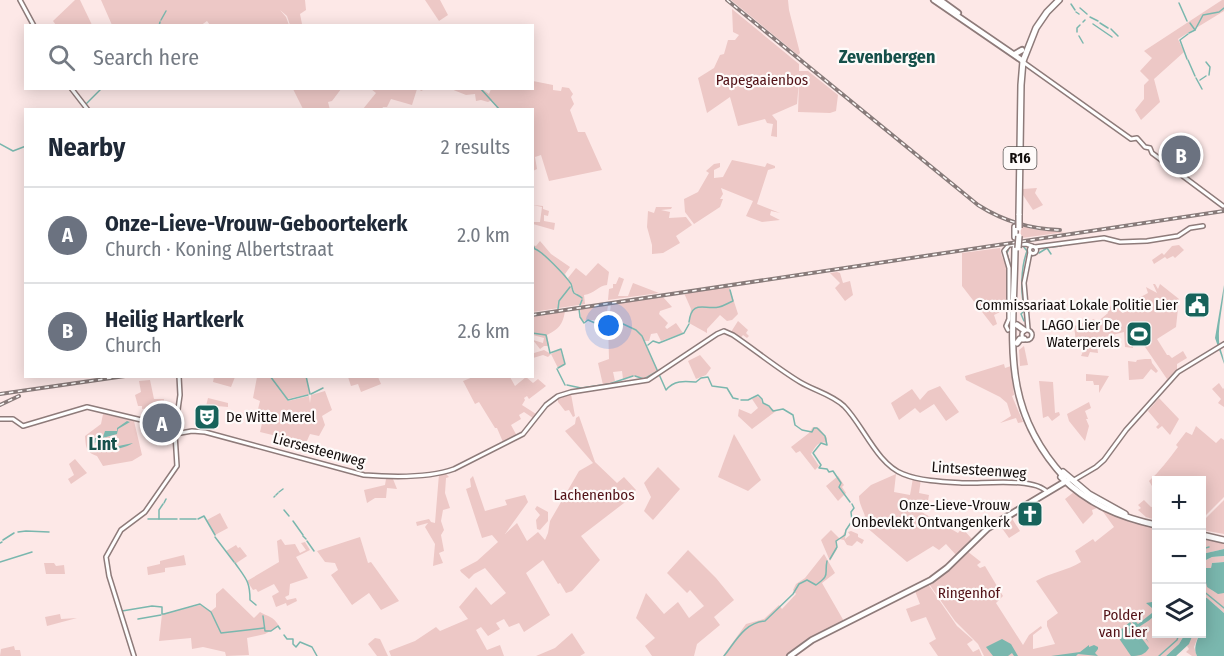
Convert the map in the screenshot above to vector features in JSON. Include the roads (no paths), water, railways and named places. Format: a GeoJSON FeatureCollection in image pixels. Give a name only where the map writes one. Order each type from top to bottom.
{"type":"FeatureCollection","features":[{"type":"Feature","properties":{"kind":"highway","name":"R16"},"geometry":{"type":"LineString","coordinates":[[1017,57],[1036,22],[1057,0]]}},
{"type":"Feature","properties":{"kind":"highway","name":"R16"},"geometry":{"type":"LineString","coordinates":[[1057,0],[1017,57],[1020,69],[1017,215],[1014,246],[1015,382],[1036,445],[1070,481],[1098,502],[1125,516],[1152,523]]}},
{"type":"Feature","properties":{"kind":"highway","name":"R16"},"geometry":{"type":"LineString","coordinates":[[1013,327],[1017,343],[1023,406],[1044,452],[1070,481]]}},
{"type":"Feature","properties":{"kind":"highway"},"geometry":{"type":"LineString","coordinates":[[1013,327],[1026,329]]}},
{"type":"Feature","properties":{"kind":"highway"},"geometry":{"type":"LineString","coordinates":[[1017,343],[1020,339],[1024,339]]}},
{"type":"Feature","properties":{"kind":"highway"},"geometry":{"type":"LineString","coordinates":[[1206,534],[1224,538]]}},
{"type":"Feature","properties":{"kind":"main road"},"geometry":{"type":"LineString","coordinates":[[934,0],[942,3],[1017,57],[1020,69]]}},
{"type":"Feature","properties":{"kind":"main road"},"geometry":{"type":"LineString","coordinates":[[1046,491],[1070,481]]}},
{"type":"Feature","properties":{"kind":"main road"},"geometry":{"type":"LineString","coordinates":[[791,656],[806,645],[866,612],[931,580],[948,567],[988,528],[1046,491],[1070,481]]}},
{"type":"Feature","properties":{"kind":"street"},"geometry":{"type":"LineString","coordinates":[[20,0],[33,24]]}},
{"type":"Feature","properties":{"kind":"street"},"geometry":{"type":"LineString","coordinates":[[1017,57],[1134,140],[1138,139],[1145,147],[1150,148],[1150,152],[1223,206]]}},
{"type":"Feature","properties":{"kind":"street"},"geometry":{"type":"LineString","coordinates":[[1020,69],[1029,66]]}},
{"type":"Feature","properties":{"kind":"street"},"geometry":{"type":"LineString","coordinates":[[73,90],[86,108]]}},
{"type":"Feature","properties":{"kind":"street"},"geometry":{"type":"LineString","coordinates":[[1032,250],[1048,245],[1104,238],[1138,242],[1178,236],[1190,228],[1203,226]]}},
{"type":"Feature","properties":{"kind":"street"},"geometry":{"type":"LineString","coordinates":[[1013,327],[1006,326],[1009,319],[1009,268],[1006,250],[1024,244],[1032,250]]}},
{"type":"Feature","properties":{"kind":"street"},"geometry":{"type":"LineString","coordinates":[[1026,329],[1030,331],[1030,338],[1027,341],[1024,339],[1027,322],[1024,283],[1032,250]]}},
{"type":"Feature","properties":{"kind":"street","name":"Lintsesteenweg"},"geometry":{"type":"LineString","coordinates":[[712,337],[722,331],[729,333],[801,383],[833,397],[850,414],[887,463],[902,474],[956,483],[1018,483],[1046,491]]}},
{"type":"Feature","properties":{"kind":"street","name":"Liersesteenweg"},"geometry":{"type":"LineString","coordinates":[[175,433],[205,432],[364,475],[388,477],[442,472],[454,469],[523,434],[546,405],[558,396],[648,380],[712,337]]}},
{"type":"Feature","properties":{"kind":"street"},"geometry":{"type":"LineString","coordinates":[[1070,481],[1102,462],[1125,431],[1178,372],[1223,345]]}},
{"type":"Feature","properties":{"kind":"street"},"geometry":{"type":"LineString","coordinates":[[134,656],[109,576],[106,557],[121,531],[145,512],[177,466],[175,433],[180,395],[179,378]]}},
{"type":"Feature","properties":{"kind":"street"},"geometry":{"type":"LineString","coordinates":[[0,419],[13,419],[20,425],[27,425],[83,408],[154,423],[175,433]]}},
{"type":"Feature","properties":{"kind":"water"},"geometry":{"type":"Polygon","coordinates":[[[1224,285],[1219,343],[1224,364],[1215,338],[1224,285]]]}},
{"type":"Feature","properties":{"kind":"water"},"geometry":{"type":"Polygon","coordinates":[[[127,421],[130,422],[118,429],[117,434],[99,439],[92,446],[99,450],[133,443],[114,449],[102,451],[93,450],[89,443],[92,440],[103,437],[105,431],[117,431],[117,428],[127,421]]]}},
{"type":"Feature","properties":{"kind":"water"},"geometry":{"type":"Polygon","coordinates":[[[1224,549],[1224,556],[1206,560],[1206,553],[1224,549]]]}},
{"type":"Feature","properties":{"kind":"water"},"geometry":{"type":"Polygon","coordinates":[[[1224,562],[1224,593],[1218,594],[1207,587],[1206,568],[1211,568],[1212,563],[1224,562]]]}},
{"type":"Feature","properties":{"kind":"water"},"geometry":{"type":"Polygon","coordinates":[[[1206,598],[1224,613],[1224,656],[1197,656],[1198,638],[1206,638],[1206,598]]]}},
{"type":"Feature","properties":{"kind":"water"},"geometry":{"type":"Polygon","coordinates":[[[1152,613],[1152,618],[1139,627],[1149,643],[1132,622],[1134,620],[1138,624],[1152,613]]]}},
{"type":"Feature","properties":{"kind":"water"},"geometry":{"type":"Polygon","coordinates":[[[1130,622],[1149,648],[1142,655],[1131,656],[1116,634],[1130,622]]]}},
{"type":"Feature","properties":{"kind":"water"},"geometry":{"type":"Polygon","coordinates":[[[1183,638],[1191,638],[1189,644],[1176,656],[1166,656],[1183,638]]]}},
{"type":"Feature","properties":{"kind":"water"},"geometry":{"type":"Polygon","coordinates":[[[1002,639],[1011,644],[1018,656],[1012,653],[1008,656],[993,656],[986,647],[1002,639]]]}},
{"type":"Feature","properties":{"kind":"water"},"geometry":{"type":"Polygon","coordinates":[[[1089,645],[1089,647],[1094,645],[1098,647],[1095,653],[1098,656],[1078,654],[1076,656],[1051,656],[1080,652],[1089,645]]]}},
{"type":"Feature","properties":{"kind":"waterway"},"geometry":{"type":"LineString","coordinates":[[1179,3],[1187,21]]}},
{"type":"Feature","properties":{"kind":"waterway"},"geometry":{"type":"LineString","coordinates":[[1071,4],[1075,10]]}},
{"type":"Feature","properties":{"kind":"waterway"},"geometry":{"type":"LineString","coordinates":[[1080,8],[1087,14]]}},
{"type":"Feature","properties":{"kind":"waterway"},"geometry":{"type":"LineString","coordinates":[[1195,30],[1203,15],[1219,12],[1224,8]]}},
{"type":"Feature","properties":{"kind":"waterway"},"geometry":{"type":"LineString","coordinates":[[161,20],[166,11]]}},
{"type":"Feature","properties":{"kind":"waterway"},"geometry":{"type":"LineString","coordinates":[[1090,17],[1098,21]]}},
{"type":"Feature","properties":{"kind":"waterway"},"geometry":{"type":"LineString","coordinates":[[1100,23],[1108,28]]}},
{"type":"Feature","properties":{"kind":"waterway"},"geometry":{"type":"LineString","coordinates":[[1189,33],[1195,30],[1190,23]]}},
{"type":"Feature","properties":{"kind":"waterway"},"geometry":{"type":"LineString","coordinates":[[1093,24],[1112,37]]}},
{"type":"Feature","properties":{"kind":"waterway"},"geometry":{"type":"LineString","coordinates":[[1077,32],[1080,25]]}},
{"type":"Feature","properties":{"kind":"waterway"},"geometry":{"type":"LineString","coordinates":[[1111,29],[1118,36]]}},
{"type":"Feature","properties":{"kind":"waterway"},"geometry":{"type":"LineString","coordinates":[[1187,59],[1180,40],[1188,34]]}},
{"type":"Feature","properties":{"kind":"waterway"},"geometry":{"type":"LineString","coordinates":[[1079,36],[1083,43]]}},
{"type":"Feature","properties":{"kind":"waterway"},"geometry":{"type":"LineString","coordinates":[[1188,60],[1195,76]]}},
{"type":"Feature","properties":{"kind":"waterway"},"geometry":{"type":"LineString","coordinates":[[1206,62],[1210,67],[1209,75]]}},
{"type":"Feature","properties":{"kind":"waterway"},"geometry":{"type":"LineString","coordinates":[[1200,80],[1206,76]]}},
{"type":"Feature","properties":{"kind":"waterway"},"geometry":{"type":"LineString","coordinates":[[1196,78],[1202,89]]}},
{"type":"Feature","properties":{"kind":"waterway"},"geometry":{"type":"LineString","coordinates":[[86,104],[100,90]]}},
{"type":"Feature","properties":{"kind":"waterway"},"geometry":{"type":"LineString","coordinates":[[482,90],[498,108]]}},
{"type":"Feature","properties":{"kind":"waterway"},"geometry":{"type":"LineString","coordinates":[[0,144],[13,151],[24,147]]}},
{"type":"Feature","properties":{"kind":"waterway"},"geometry":{"type":"LineString","coordinates":[[1023,246],[1027,251],[1022,280],[1025,310],[1021,314],[1024,321]]}},
{"type":"Feature","properties":{"kind":"waterway"},"geometry":{"type":"LineString","coordinates":[[1052,247],[1061,246]]}},
{"type":"Feature","properties":{"kind":"waterway"},"geometry":{"type":"LineString","coordinates":[[534,247],[564,275],[574,293],[582,298]]}},
{"type":"Feature","properties":{"kind":"waterway"},"geometry":{"type":"LineString","coordinates":[[1009,248],[1007,253],[1010,264]]}},
{"type":"Feature","properties":{"kind":"waterway"},"geometry":{"type":"LineString","coordinates":[[1039,253],[1047,248],[1051,254]]}},
{"type":"Feature","properties":{"kind":"waterway"},"geometry":{"type":"LineString","coordinates":[[1032,256],[1037,251]]}},
{"type":"Feature","properties":{"kind":"waterway"},"geometry":{"type":"LineString","coordinates":[[558,309],[559,301],[570,287]]}},
{"type":"Feature","properties":{"kind":"waterway"},"geometry":{"type":"LineString","coordinates":[[689,322],[696,308],[714,308],[733,301],[730,290]]}},
{"type":"Feature","properties":{"kind":"waterway"},"geometry":{"type":"LineString","coordinates":[[580,305],[582,300]]}},
{"type":"Feature","properties":{"kind":"waterway"},"geometry":{"type":"LineString","coordinates":[[579,309],[584,323],[588,320],[595,323],[621,323],[636,330],[642,336],[666,390],[676,383],[696,382],[708,377],[712,386],[727,388],[733,398],[738,399]]}},
{"type":"Feature","properties":{"kind":"waterway"},"geometry":{"type":"LineString","coordinates":[[648,345],[653,341],[659,343],[684,333],[689,324]]}},
{"type":"Feature","properties":{"kind":"waterway"},"geometry":{"type":"LineString","coordinates":[[534,333],[546,335],[550,353],[561,349],[565,364],[558,368]]}},
{"type":"Feature","properties":{"kind":"waterway"},"geometry":{"type":"LineString","coordinates":[[557,369],[565,385]]}},
{"type":"Feature","properties":{"kind":"waterway"},"geometry":{"type":"LineString","coordinates":[[635,376],[644,379],[658,371]]}},
{"type":"Feature","properties":{"kind":"waterway"},"geometry":{"type":"LineString","coordinates":[[567,385],[581,388],[609,384],[633,376]]}},
{"type":"Feature","properties":{"kind":"waterway"},"geometry":{"type":"LineString","coordinates":[[272,378],[288,400],[308,395]]}},
{"type":"Feature","properties":{"kind":"waterway"},"geometry":{"type":"LineString","coordinates":[[306,378],[310,394]]}},
{"type":"Feature","properties":{"kind":"waterway"},"geometry":{"type":"LineString","coordinates":[[311,394],[323,388]]}},
{"type":"Feature","properties":{"kind":"waterway"},"geometry":{"type":"LineString","coordinates":[[741,400],[748,400],[758,395],[763,403],[773,411],[783,409],[793,415],[795,425],[802,430],[812,432],[814,428],[817,428],[825,436],[827,445],[821,443],[813,453],[821,465],[819,468],[827,469],[829,472],[833,471],[841,483],[839,487],[850,502]]}},
{"type":"Feature","properties":{"kind":"waterway"},"geometry":{"type":"LineString","coordinates":[[279,492],[283,489]]}},
{"type":"Feature","properties":{"kind":"waterway"},"geometry":{"type":"LineString","coordinates":[[164,503],[166,499]]}},
{"type":"Feature","properties":{"kind":"waterway"},"geometry":{"type":"LineString","coordinates":[[159,519],[159,510],[163,504]]}},
{"type":"Feature","properties":{"kind":"waterway"},"geometry":{"type":"LineString","coordinates":[[830,559],[837,547],[836,541],[845,535],[852,521],[851,512],[854,508],[852,504]]}},
{"type":"Feature","properties":{"kind":"waterway"},"geometry":{"type":"LineString","coordinates":[[284,510],[289,516]]}},
{"type":"Feature","properties":{"kind":"waterway"},"geometry":{"type":"LineString","coordinates":[[198,519],[204,516],[215,535]]}},
{"type":"Feature","properties":{"kind":"waterway"},"geometry":{"type":"LineString","coordinates":[[148,519],[177,519]]}},
{"type":"Feature","properties":{"kind":"waterway"},"geometry":{"type":"LineString","coordinates":[[180,519],[196,519]]}},
{"type":"Feature","properties":{"kind":"waterway"},"geometry":{"type":"LineString","coordinates":[[293,521],[303,535]]}},
{"type":"Feature","properties":{"kind":"waterway"},"geometry":{"type":"LineString","coordinates":[[18,532],[49,532]]}},
{"type":"Feature","properties":{"kind":"waterway"},"geometry":{"type":"LineString","coordinates":[[3,540],[14,533]]}},
{"type":"Feature","properties":{"kind":"waterway"},"geometry":{"type":"LineString","coordinates":[[303,536],[306,539]]}},
{"type":"Feature","properties":{"kind":"waterway"},"geometry":{"type":"LineString","coordinates":[[215,537],[234,562]]}},
{"type":"Feature","properties":{"kind":"waterway"},"geometry":{"type":"LineString","coordinates":[[307,541],[314,551]]}},
{"type":"Feature","properties":{"kind":"waterway"},"geometry":{"type":"LineString","coordinates":[[0,562],[32,552]]}},
{"type":"Feature","properties":{"kind":"waterway"},"geometry":{"type":"LineString","coordinates":[[724,656],[746,629],[765,621],[793,594],[799,584],[807,580],[816,585],[824,579],[827,561]]}},
{"type":"Feature","properties":{"kind":"waterway"},"geometry":{"type":"LineString","coordinates":[[235,563],[247,580],[250,600],[256,605]]}},
{"type":"Feature","properties":{"kind":"waterway"},"geometry":{"type":"LineString","coordinates":[[1206,593],[1224,608]]}},
{"type":"Feature","properties":{"kind":"waterway"},"geometry":{"type":"LineString","coordinates":[[122,611],[152,606],[162,607],[162,614],[164,614],[200,604],[211,612],[221,633],[264,628]]}},
{"type":"Feature","properties":{"kind":"waterway"},"geometry":{"type":"LineString","coordinates":[[138,619],[161,615]]}},
{"type":"Feature","properties":{"kind":"waterway"},"geometry":{"type":"LineString","coordinates":[[263,616],[265,631],[271,631],[278,626],[280,629]]}},
{"type":"Feature","properties":{"kind":"waterway"},"geometry":{"type":"LineString","coordinates":[[284,635],[287,639],[293,639],[296,647],[300,642],[312,647],[317,656]]}},
{"type":"Feature","properties":{"kind":"waterway"},"geometry":{"type":"LineString","coordinates":[[1159,656],[1178,638]]}},
{"type":"Feature","properties":{"kind":"railway"},"geometry":{"type":"LineString","coordinates":[[727,0],[978,205],[997,216],[1017,223],[1060,230]]}},
{"type":"Feature","properties":{"kind":"railway"},"geometry":{"type":"LineString","coordinates":[[534,315],[1224,211]]}},
{"type":"Feature","properties":{"kind":"railway"},"geometry":{"type":"LineString","coordinates":[[0,394],[111,378]]}},
{"type":"Feature","properties":{"kind":"railway"},"geometry":{"type":"LineString","coordinates":[[0,405],[19,396]]}},
{"type":"Feature","properties":{"kind":"place","name":"Heilig Hartkerk"},"geometry":{"type":"Point","coordinates":[1181,155]}},
{"type":"Feature","properties":{"kind":"place","name":"Commissariaat Lokale Politie Lier"},"geometry":{"type":"Point","coordinates":[1197,305]}},
{"type":"Feature","properties":{"kind":"place","name":"LAGO Lier De Waterperels"},"geometry":{"type":"Point","coordinates":[1139,334]}},
{"type":"Feature","properties":{"kind":"place","name":"De Witte Merel"},"geometry":{"type":"Point","coordinates":[207,417]}},
{"type":"Feature","properties":{"kind":"place","name":"Onze-Lieve-Vrouw-Geboortekerk"},"geometry":{"type":"Point","coordinates":[162,423]}},
{"type":"Feature","properties":{"kind":"place","name":"Onze-Lieve-Vrouw Onbevlekt Ontvangenkerk"},"geometry":{"type":"Point","coordinates":[1030,514]}},
{"type":"Feature","properties":{"kind":"district","name":"Zevenbergen"},"geometry":{"type":"Point","coordinates":[887,57]}},
{"type":"Feature","properties":{"kind":"district","name":"Lint"},"geometry":{"type":"Point","coordinates":[103,444]}},
{"type":"Feature","properties":{"kind":"park label","name":"Papegaaienbos"},"geometry":{"type":"Point","coordinates":[762,80]}},
{"type":"Feature","properties":{"kind":"park label","name":"Lachenenbos"},"geometry":{"type":"Point","coordinates":[594,495]}},
{"type":"Feature","properties":{"kind":"park label","name":"Ringenhof"},"geometry":{"type":"Point","coordinates":[969,593]}},
{"type":"Feature","properties":{"kind":"park label","name":"Polder van Lier"},"geometry":{"type":"Point","coordinates":[1123,624]}}]}
